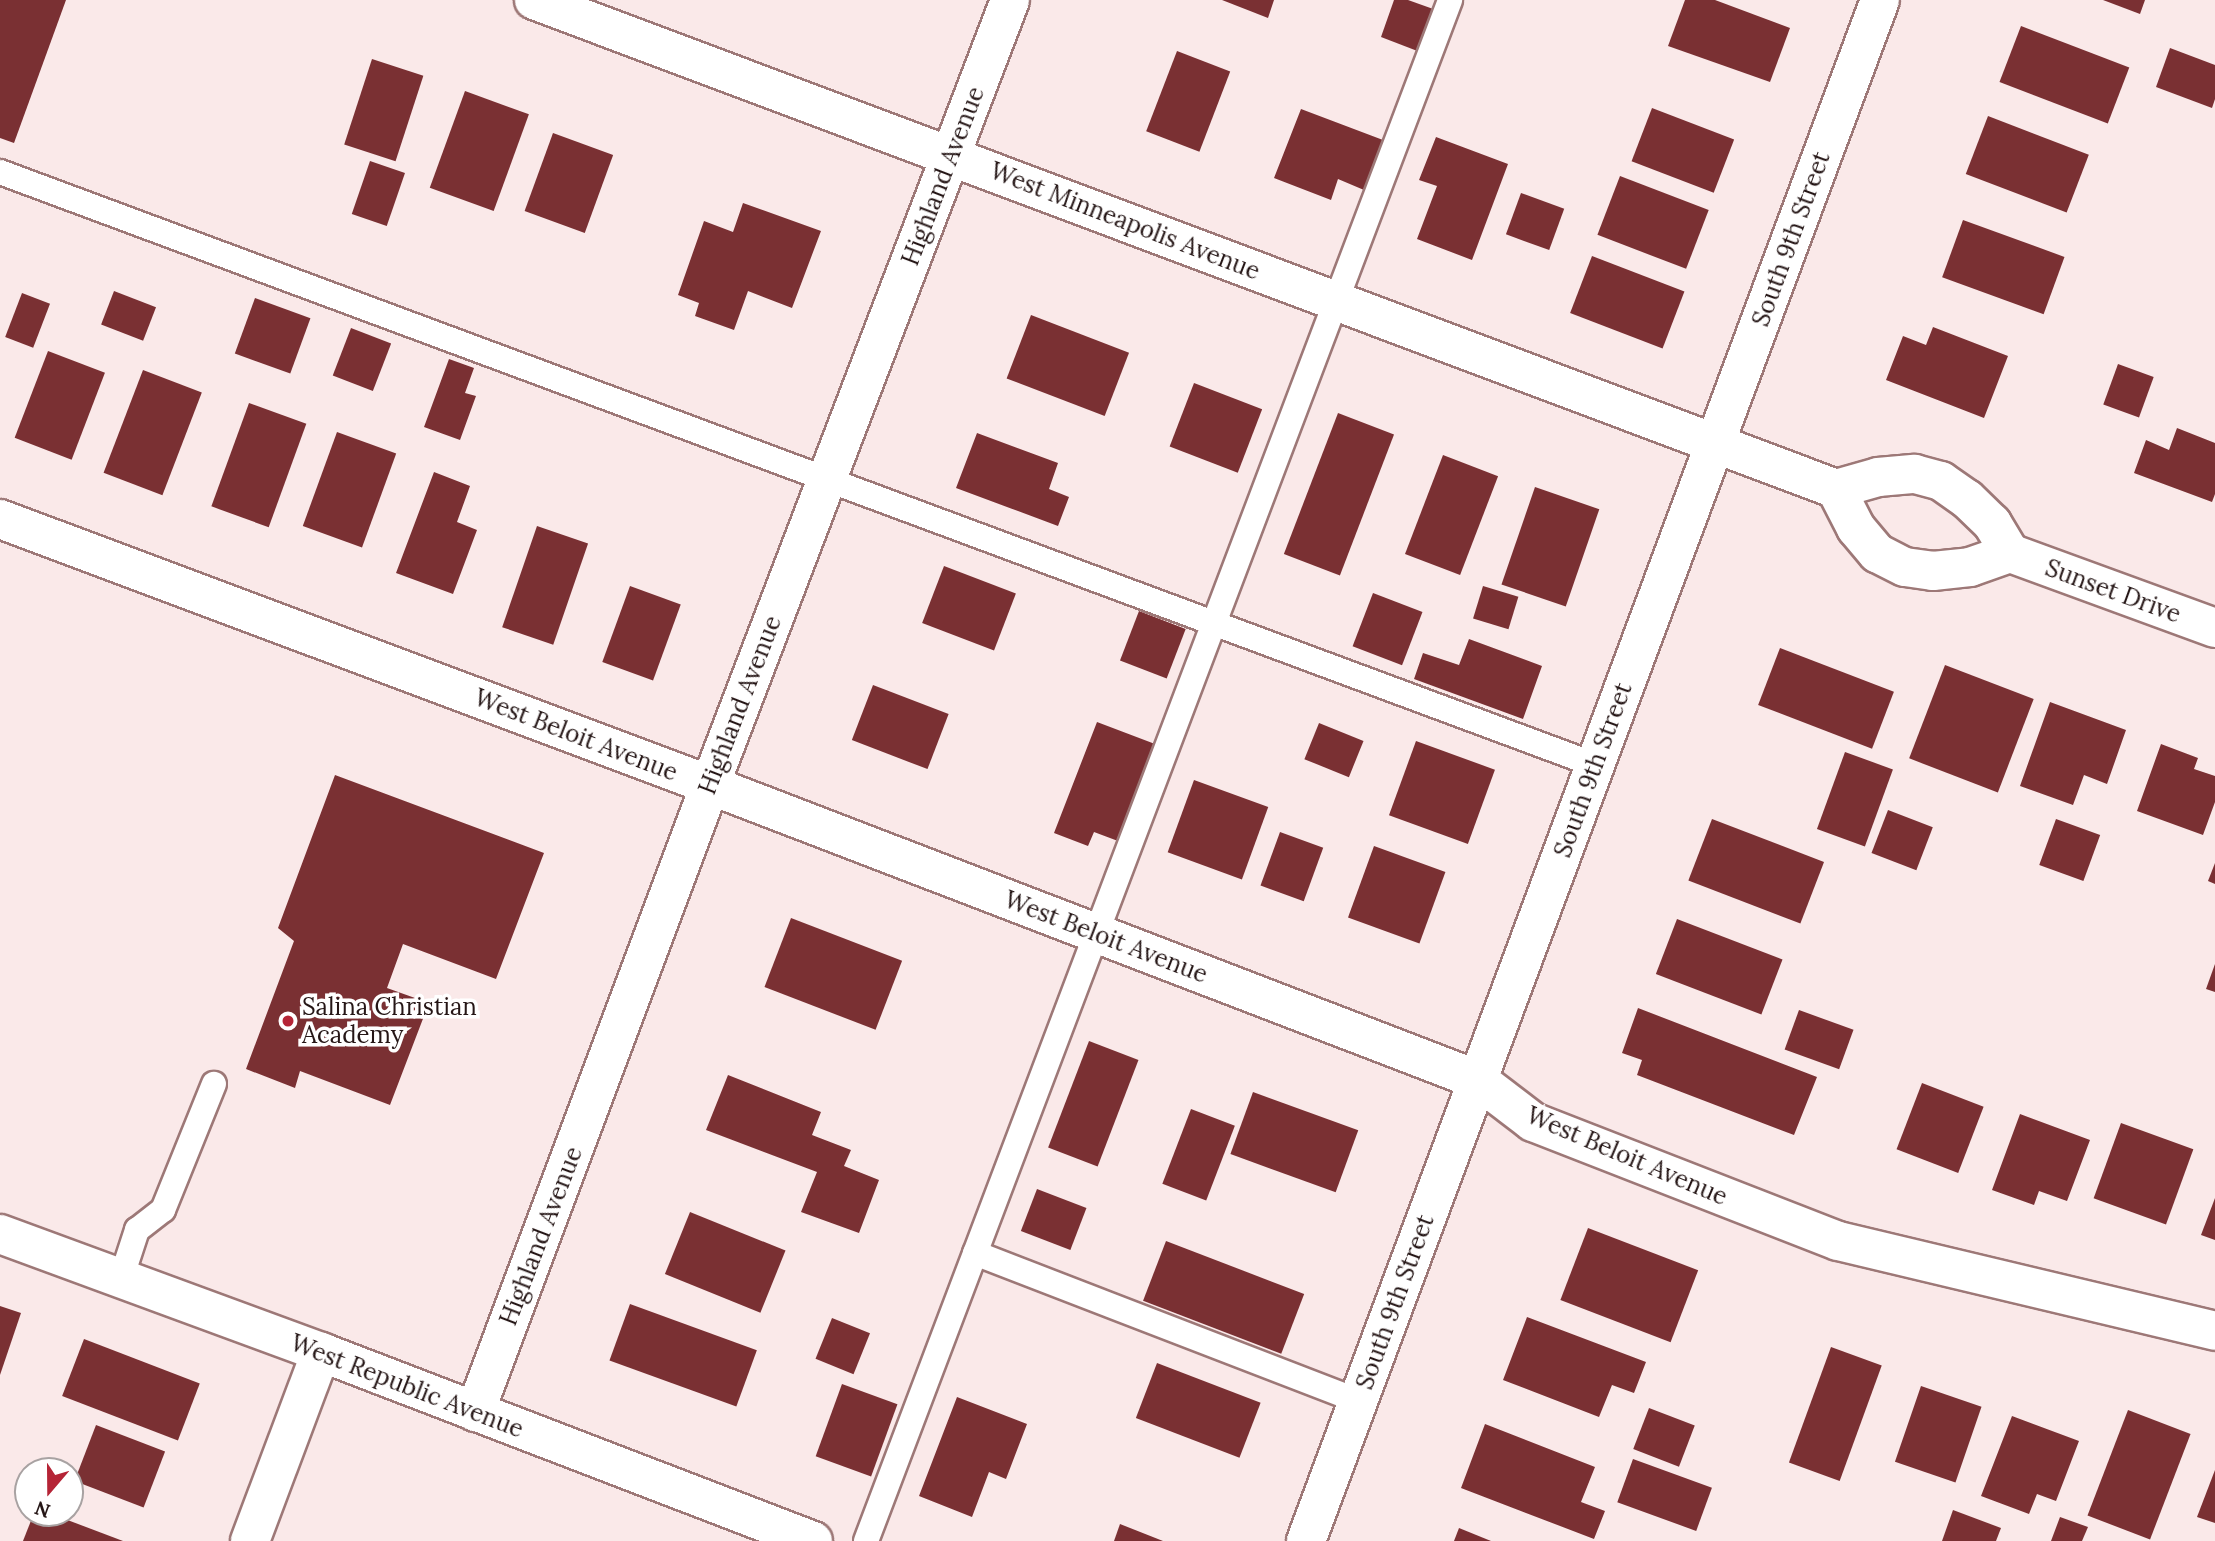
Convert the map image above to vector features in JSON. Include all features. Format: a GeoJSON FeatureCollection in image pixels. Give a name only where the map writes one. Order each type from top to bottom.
{"type":"FeatureCollection","features":[{"type":"Feature","properties":{"kind":"street","name":"West Minneapolis Avenue"},"geometry":{"type":"LineString","coordinates":[[534,0],[1715,445]]}},
{"type":"Feature","properties":{"kind":"street","name":"Highland Avenue"},"geometry":{"type":"LineString","coordinates":[[475,1412],[710,785],[1010,0]]}},
{"type":"Feature","properties":{"kind":"street","name":"South 9th Street"},"geometry":{"type":"LineString","coordinates":[[1306,1541],[1880,0]]}},
{"type":"Feature","properties":{"kind":"street"},"geometry":{"type":"LineString","coordinates":[[1715,445],[1836,489],[1878,477],[1915,474],[1941,481],[1967,499],[1992,523],[2010,553],[1970,568],[1933,571],[1905,568],[1877,553],[1856,528],[1836,489]]}},
{"type":"Feature","properties":{"kind":"street","name":"West Beloit Avenue"},"geometry":{"type":"LineString","coordinates":[[0,519],[710,785],[1478,1080],[1533,1122],[1838,1241],[2215,1331]]}},
{"type":"Feature","properties":{"kind":"street","name":"Sunset Drive"},"geometry":{"type":"LineString","coordinates":[[2010,553],[2215,628]]}},
{"type":"Feature","properties":{"kind":"street","name":"West Republic Avenue"},"geometry":{"type":"LineString","coordinates":[[0,1234],[321,1352],[813,1541]]}},
{"type":"Feature","properties":{"kind":"street"},"geometry":{"type":"LineString","coordinates":[[250,1541],[321,1352]]}},
{"type":"Feature","properties":{"kind":"lane"},"geometry":{"type":"LineString","coordinates":[[866,1541],[1450,0]]}},
{"type":"Feature","properties":{"kind":"lane"},"geometry":{"type":"LineString","coordinates":[[0,172],[1595,765]]}},
{"type":"Feature","properties":{"kind":"lane"},"geometry":{"type":"LineString","coordinates":[[121,1279],[137,1230],[163,1210],[214,1084]]}},
{"type":"Feature","properties":{"kind":"lane"},"geometry":{"type":"LineString","coordinates":[[975,1253],[1359,1401]]}},
{"type":"Feature","properties":{"kind":"building"},"geometry":{"type":"Polygon","coordinates":[[[0,0],[66,0],[14,143],[0,138],[0,0]]]}},
{"type":"Feature","properties":{"kind":"building"},"geometry":{"type":"Polygon","coordinates":[[[1222,0],[1274,0],[1268,18],[1222,0]]]}},
{"type":"Feature","properties":{"kind":"building"},"geometry":{"type":"Polygon","coordinates":[[[1394,0],[1408,0],[1436,10],[1420,52],[1381,37],[1394,0]]]}},
{"type":"Feature","properties":{"kind":"building"},"geometry":{"type":"Polygon","coordinates":[[[1685,0],[1715,0],[1790,28],[1770,82],[1668,46],[1685,0]]]}},
{"type":"Feature","properties":{"kind":"building"},"geometry":{"type":"Polygon","coordinates":[[[2103,0],[2145,0],[2140,14],[2103,0]]]}},
{"type":"Feature","properties":{"kind":"building"},"geometry":{"type":"Polygon","coordinates":[[[2021,26],[2129,68],[2108,124],[1999,82],[2021,26]]]}},
{"type":"Feature","properties":{"kind":"building"},"geometry":{"type":"Polygon","coordinates":[[[2170,48],[2215,65],[2215,99],[2212,108],[2156,87],[2170,48]]]}},
{"type":"Feature","properties":{"kind":"building"},"geometry":{"type":"Polygon","coordinates":[[[1177,51],[1230,71],[1199,152],[1146,131],[1177,51]]]}},
{"type":"Feature","properties":{"kind":"building"},"geometry":{"type":"Polygon","coordinates":[[[372,59],[423,76],[396,161],[344,145],[372,59]]]}},
{"type":"Feature","properties":{"kind":"building"},"geometry":{"type":"Polygon","coordinates":[[[465,91],[529,114],[494,211],[430,188],[465,91]]]}},
{"type":"Feature","properties":{"kind":"building"},"geometry":{"type":"Polygon","coordinates":[[[1652,108],[1734,140],[1714,193],[1632,161],[1652,108]]]}},
{"type":"Feature","properties":{"kind":"building"},"geometry":{"type":"Polygon","coordinates":[[[1301,109],[1383,140],[1364,190],[1338,179],[1331,200],[1274,178],[1301,109]]]}},
{"type":"Feature","properties":{"kind":"building"},"geometry":{"type":"Polygon","coordinates":[[[1988,116],[2089,155],[2067,213],[1966,174],[1988,116]]]}},
{"type":"Feature","properties":{"kind":"building"},"geometry":{"type":"Polygon","coordinates":[[[553,133],[613,155],[585,233],[525,211],[553,133]]]}},
{"type":"Feature","properties":{"kind":"building"},"geometry":{"type":"Polygon","coordinates":[[[1436,137],[1508,164],[1472,260],[1417,239],[1437,186],[1419,180],[1436,137]]]}},
{"type":"Feature","properties":{"kind":"building"},"geometry":{"type":"Polygon","coordinates":[[[370,161],[405,173],[387,226],[352,214],[370,161]]]}},
{"type":"Feature","properties":{"kind":"building"},"geometry":{"type":"Polygon","coordinates":[[[1620,176],[1709,210],[1686,269],[1597,235],[1620,176]]]}},
{"type":"Feature","properties":{"kind":"building"},"geometry":{"type":"Polygon","coordinates":[[[1521,193],[1564,209],[1549,250],[1506,234],[1521,193]]]}},
{"type":"Feature","properties":{"kind":"building"},"geometry":{"type":"Polygon","coordinates":[[[743,203],[821,231],[792,308],[748,291],[734,330],[695,316],[699,303],[678,295],[704,221],[733,232],[743,203]]]}},
{"type":"Feature","properties":{"kind":"building"},"geometry":{"type":"Polygon","coordinates":[[[1963,220],[2064,257],[2044,314],[1942,277],[1963,220]]]}},
{"type":"Feature","properties":{"kind":"building"},"geometry":{"type":"Polygon","coordinates":[[[1592,256],[1684,291],[1663,348],[1570,313],[1592,256]]]}},
{"type":"Feature","properties":{"kind":"building"},"geometry":{"type":"Polygon","coordinates":[[[114,291],[156,307],[143,341],[101,325],[114,291]]]}},
{"type":"Feature","properties":{"kind":"building"},"geometry":{"type":"Polygon","coordinates":[[[22,293],[50,304],[33,348],[5,337],[22,293]]]}},
{"type":"Feature","properties":{"kind":"building"},"geometry":{"type":"Polygon","coordinates":[[[255,298],[310,318],[290,374],[235,353],[255,298]]]}},
{"type":"Feature","properties":{"kind":"building"},"geometry":{"type":"Polygon","coordinates":[[[1031,315],[1129,353],[1105,416],[1007,378],[1031,315]]]}},
{"type":"Feature","properties":{"kind":"building"},"geometry":{"type":"Polygon","coordinates":[[[1933,327],[2008,356],[1984,418],[1886,380],[1903,336],[1926,345],[1933,327]]]}},
{"type":"Feature","properties":{"kind":"building"},"geometry":{"type":"Polygon","coordinates":[[[351,328],[391,343],[373,391],[333,376],[351,328]]]}},
{"type":"Feature","properties":{"kind":"building"},"geometry":{"type":"Polygon","coordinates":[[[48,351],[105,373],[72,460],[15,438],[48,351]]]}},
{"type":"Feature","properties":{"kind":"building"},"geometry":{"type":"Polygon","coordinates":[[[449,359],[474,368],[465,393],[476,396],[460,440],[424,427],[449,359]]]}},
{"type":"Feature","properties":{"kind":"building"},"geometry":{"type":"Polygon","coordinates":[[[2118,364],[2154,377],[2139,417],[2103,404],[2118,364]]]}},
{"type":"Feature","properties":{"kind":"building"},"geometry":{"type":"Polygon","coordinates":[[[143,370],[202,393],[162,495],[104,473],[143,370]]]}},
{"type":"Feature","properties":{"kind":"building"},"geometry":{"type":"Polygon","coordinates":[[[1194,383],[1262,409],[1238,473],[1170,446],[1194,383]]]}},
{"type":"Feature","properties":{"kind":"building"},"geometry":{"type":"Polygon","coordinates":[[[249,403],[306,424],[269,527],[211,506],[249,403]]]}},
{"type":"Feature","properties":{"kind":"building"},"geometry":{"type":"Polygon","coordinates":[[[1338,413],[1394,435],[1340,575],[1284,554],[1338,413]]]}},
{"type":"Feature","properties":{"kind":"building"},"geometry":{"type":"Polygon","coordinates":[[[2177,428],[2215,443],[2215,494],[2212,502],[2134,473],[2146,440],[2169,450],[2177,428]]]}},
{"type":"Feature","properties":{"kind":"building"},"geometry":{"type":"Polygon","coordinates":[[[337,432],[396,454],[362,548],[303,526],[337,432]]]}},
{"type":"Feature","properties":{"kind":"building"},"geometry":{"type":"Polygon","coordinates":[[[977,433],[1058,463],[1049,489],[1069,497],[1058,526],[956,488],[977,433]]]}},
{"type":"Feature","properties":{"kind":"building"},"geometry":{"type":"Polygon","coordinates":[[[1443,455],[1498,476],[1460,575],[1405,554],[1443,455]]]}},
{"type":"Feature","properties":{"kind":"building"},"geometry":{"type":"Polygon","coordinates":[[[434,472],[470,486],[457,522],[477,530],[453,594],[396,573],[434,472]]]}},
{"type":"Feature","properties":{"kind":"building"},"geometry":{"type":"Polygon","coordinates":[[[1535,487],[1599,509],[1566,607],[1501,584],[1535,487]]]}},
{"type":"Feature","properties":{"kind":"building"},"geometry":{"type":"Polygon","coordinates":[[[537,526],[588,544],[553,645],[502,627],[537,526]]]}},
{"type":"Feature","properties":{"kind":"building"},"geometry":{"type":"Polygon","coordinates":[[[944,566],[1016,594],[994,651],[922,623],[944,566]]]}},
{"type":"Feature","properties":{"kind":"building"},"geometry":{"type":"Polygon","coordinates":[[[630,586],[681,604],[653,681],[602,662],[630,586]]]}},
{"type":"Feature","properties":{"kind":"building"},"geometry":{"type":"Polygon","coordinates":[[[1483,586],[1518,597],[1508,629],[1473,619],[1483,586]]]}},
{"type":"Feature","properties":{"kind":"building"},"geometry":{"type":"Polygon","coordinates":[[[1373,593],[1422,612],[1402,665],[1353,646],[1373,593]]]}},
{"type":"Feature","properties":{"kind":"building"},"geometry":{"type":"Polygon","coordinates":[[[1139,611],[1186,629],[1167,678],[1120,660],[1139,611]]]}},
{"type":"Feature","properties":{"kind":"building"},"geometry":{"type":"Polygon","coordinates":[[[1469,639],[1542,666],[1523,719],[1414,679],[1423,653],[1459,665],[1469,639]]]}},
{"type":"Feature","properties":{"kind":"building"},"geometry":{"type":"Polygon","coordinates":[[[1780,648],[1894,692],[1872,749],[1758,705],[1780,648]]]}},
{"type":"Feature","properties":{"kind":"building"},"geometry":{"type":"Polygon","coordinates":[[[1945,665],[2034,699],[1998,792],[1909,758],[1945,665]]]}},
{"type":"Feature","properties":{"kind":"building"},"geometry":{"type":"Polygon","coordinates":[[[873,685],[949,714],[927,769],[852,740],[873,685]]]}},
{"type":"Feature","properties":{"kind":"building"},"geometry":{"type":"Polygon","coordinates":[[[2050,702],[2126,730],[2107,784],[2084,775],[2073,805],[2020,786],[2050,702]]]}},
{"type":"Feature","properties":{"kind":"building"},"geometry":{"type":"Polygon","coordinates":[[[1097,722],[1155,744],[1118,841],[1094,832],[1088,846],[1054,833],[1097,722]]]}},
{"type":"Feature","properties":{"kind":"building"},"geometry":{"type":"Polygon","coordinates":[[[1319,723],[1364,741],[1349,777],[1304,759],[1319,723]]]}},
{"type":"Feature","properties":{"kind":"building"},"geometry":{"type":"Polygon","coordinates":[[[1416,741],[1495,770],[1468,844],[1389,815],[1416,741]]]}},
{"type":"Feature","properties":{"kind":"building"},"geometry":{"type":"Polygon","coordinates":[[[2161,744],[2198,758],[2194,769],[2215,776],[2215,802],[2203,835],[2137,811],[2161,744]]]}},
{"type":"Feature","properties":{"kind":"building"},"geometry":{"type":"Polygon","coordinates":[[[1845,752],[1893,769],[1865,846],[1817,829],[1845,752]]]}},
{"type":"Feature","properties":{"kind":"building"},"geometry":{"type":"Polygon","coordinates":[[[335,775],[544,853],[496,979],[403,944],[387,988],[429,1003],[390,1105],[300,1071],[295,1088],[246,1069],[294,941],[278,928],[335,775]]]}},
{"type":"Feature","properties":{"kind":"building"},"geometry":{"type":"Polygon","coordinates":[[[1194,780],[1268,807],[1242,879],[1168,852],[1194,780]]]}},
{"type":"Feature","properties":{"kind":"building"},"geometry":{"type":"Polygon","coordinates":[[[1888,810],[1933,827],[1916,870],[1872,853],[1888,810]]]}},
{"type":"Feature","properties":{"kind":"building"},"geometry":{"type":"Polygon","coordinates":[[[1712,819],[1824,862],[1800,924],[1688,881],[1712,819]]]}},
{"type":"Feature","properties":{"kind":"building"},"geometry":{"type":"Polygon","coordinates":[[[2056,819],[2100,835],[2083,881],[2039,865],[2056,819]]]}},
{"type":"Feature","properties":{"kind":"building"},"geometry":{"type":"Polygon","coordinates":[[[1280,832],[1323,848],[1304,901],[1261,886],[1280,832]]]}},
{"type":"Feature","properties":{"kind":"building"},"geometry":{"type":"Polygon","coordinates":[[[1374,846],[1445,872],[1419,943],[1348,917],[1374,846]]]}},
{"type":"Feature","properties":{"kind":"building"},"geometry":{"type":"Polygon","coordinates":[[[2215,863],[2215,884],[2208,881],[2215,863]]]}},
{"type":"Feature","properties":{"kind":"building"},"geometry":{"type":"Polygon","coordinates":[[[791,918],[902,961],[876,1030],[764,987],[791,918]]]}},
{"type":"Feature","properties":{"kind":"building"},"geometry":{"type":"Polygon","coordinates":[[[1677,919],[1782,959],[1761,1015],[1656,974],[1677,919]]]}},
{"type":"Feature","properties":{"kind":"building"},"geometry":{"type":"Polygon","coordinates":[[[2215,964],[2215,992],[2206,989],[2215,964]]]}},
{"type":"Feature","properties":{"kind":"building"},"geometry":{"type":"Polygon","coordinates":[[[1638,1008],[1817,1077],[1794,1135],[1637,1075],[1642,1060],[1622,1053],[1638,1008]]]}},
{"type":"Feature","properties":{"kind":"building"},"geometry":{"type":"Polygon","coordinates":[[[1799,1010],[1854,1030],[1839,1069],[1785,1049],[1799,1010]]]}},
{"type":"Feature","properties":{"kind":"building"},"geometry":{"type":"Polygon","coordinates":[[[1089,1041],[1138,1060],[1098,1166],[1048,1147],[1089,1041]]]}},
{"type":"Feature","properties":{"kind":"building"},"geometry":{"type":"Polygon","coordinates":[[[728,1075],[821,1112],[812,1135],[851,1150],[844,1166],[879,1180],[859,1233],[801,1212],[817,1172],[706,1130],[728,1075]]]}},
{"type":"Feature","properties":{"kind":"building"},"geometry":{"type":"Polygon","coordinates":[[[1922,1083],[1984,1107],[1958,1173],[1897,1149],[1922,1083]]]}},
{"type":"Feature","properties":{"kind":"building"},"geometry":{"type":"Polygon","coordinates":[[[1253,1092],[1358,1130],[1336,1192],[1230,1154],[1253,1092]]]}},
{"type":"Feature","properties":{"kind":"building"},"geometry":{"type":"Polygon","coordinates":[[[1191,1109],[1235,1126],[1206,1201],[1162,1184],[1191,1109]]]}},
{"type":"Feature","properties":{"kind":"building"},"geometry":{"type":"Polygon","coordinates":[[[2020,1114],[2090,1140],[2067,1201],[2039,1191],[2034,1205],[1992,1190],[2020,1114]]]}},
{"type":"Feature","properties":{"kind":"building"},"geometry":{"type":"Polygon","coordinates":[[[2121,1123],[2193,1149],[2166,1225],[2094,1198],[2121,1123]]]}},
{"type":"Feature","properties":{"kind":"building"},"geometry":{"type":"Polygon","coordinates":[[[1037,1189],[1086,1208],[1070,1250],[1021,1231],[1037,1189]]]}},
{"type":"Feature","properties":{"kind":"building"},"geometry":{"type":"Polygon","coordinates":[[[2215,1198],[2215,1240],[2201,1235],[2215,1198]]]}},
{"type":"Feature","properties":{"kind":"building"},"geometry":{"type":"Polygon","coordinates":[[[690,1212],[785,1251],[760,1313],[665,1274],[690,1212]]]}},
{"type":"Feature","properties":{"kind":"building"},"geometry":{"type":"Polygon","coordinates":[[[1588,1228],[1698,1270],[1671,1342],[1560,1300],[1588,1228]]]}},
{"type":"Feature","properties":{"kind":"building"},"geometry":{"type":"Polygon","coordinates":[[[1166,1241],[1304,1294],[1281,1354],[1143,1301],[1166,1241]]]}},
{"type":"Feature","properties":{"kind":"building"},"geometry":{"type":"Polygon","coordinates":[[[630,1304],[757,1350],[736,1407],[609,1360],[630,1304]]]}},
{"type":"Feature","properties":{"kind":"building"},"geometry":{"type":"Polygon","coordinates":[[[0,1306],[21,1313],[0,1375],[0,1306]]]}},
{"type":"Feature","properties":{"kind":"building"},"geometry":{"type":"Polygon","coordinates":[[[1527,1317],[1646,1362],[1634,1393],[1612,1385],[1599,1417],[1503,1380],[1527,1317]]]}},
{"type":"Feature","properties":{"kind":"building"},"geometry":{"type":"Polygon","coordinates":[[[832,1318],[870,1333],[854,1374],[816,1359],[832,1318]]]}},
{"type":"Feature","properties":{"kind":"building"},"geometry":{"type":"Polygon","coordinates":[[[84,1339],[200,1383],[178,1440],[62,1396],[84,1339]]]}},
{"type":"Feature","properties":{"kind":"building"},"geometry":{"type":"Polygon","coordinates":[[[1831,1347],[1882,1365],[1840,1481],[1789,1463],[1831,1347]]]}},
{"type":"Feature","properties":{"kind":"building"},"geometry":{"type":"Polygon","coordinates":[[[1157,1363],[1261,1403],[1239,1458],[1136,1418],[1157,1363]]]}},
{"type":"Feature","properties":{"kind":"building"},"geometry":{"type":"Polygon","coordinates":[[[842,1384],[897,1404],[871,1477],[816,1456],[842,1384]]]}},
{"type":"Feature","properties":{"kind":"building"},"geometry":{"type":"Polygon","coordinates":[[[1921,1386],[1982,1407],[1955,1482],[1895,1462],[1921,1386]]]}},
{"type":"Feature","properties":{"kind":"building"},"geometry":{"type":"Polygon","coordinates":[[[957,1397],[1027,1424],[1006,1479],[989,1472],[972,1517],[919,1496],[957,1397]]]}},
{"type":"Feature","properties":{"kind":"building"},"geometry":{"type":"Polygon","coordinates":[[[1649,1408],[1695,1426],[1679,1467],[1633,1449],[1649,1408]]]}},
{"type":"Feature","properties":{"kind":"building"},"geometry":{"type":"Polygon","coordinates":[[[2128,1410],[2191,1434],[2150,1540],[2088,1515],[2128,1410]]]}},
{"type":"Feature","properties":{"kind":"building"},"geometry":{"type":"Polygon","coordinates":[[[2012,1416],[2079,1441],[2056,1501],[2037,1494],[2029,1514],[1981,1496],[2012,1416]]]}},
{"type":"Feature","properties":{"kind":"building"},"geometry":{"type":"Polygon","coordinates":[[[1485,1424],[1595,1467],[1581,1502],[1605,1511],[1594,1539],[1461,1488],[1485,1424]]]}},
{"type":"Feature","properties":{"kind":"building"},"geometry":{"type":"Polygon","coordinates":[[[96,1425],[165,1452],[144,1508],[84,1485],[84,1457],[96,1425]]]}},
{"type":"Feature","properties":{"kind":"building"},"geometry":{"type":"Polygon","coordinates":[[[1633,1459],[1712,1488],[1696,1531],[1617,1502],[1633,1459]]]}},
{"type":"Feature","properties":{"kind":"building"},"geometry":{"type":"Polygon","coordinates":[[[2215,1470],[2215,1523],[2197,1517],[2215,1470]]]}},
{"type":"Feature","properties":{"kind":"building"},"geometry":{"type":"Polygon","coordinates":[[[1953,1510],[2001,1528],[1996,1541],[1942,1541],[1953,1510]]]}},
{"type":"Feature","properties":{"kind":"building"},"geometry":{"type":"Polygon","coordinates":[[[2060,1517],[2088,1527],[2082,1541],[2051,1541],[2060,1517]]]}},
{"type":"Feature","properties":{"kind":"building"},"geometry":{"type":"Polygon","coordinates":[[[1120,1524],[1163,1541],[1114,1541],[1120,1524]]]}},
{"type":"Feature","properties":{"kind":"building"},"geometry":{"type":"Polygon","coordinates":[[[84,1526],[123,1541],[23,1541],[28,1527],[84,1526]]]}},
{"type":"Feature","properties":{"kind":"building"},"geometry":{"type":"Polygon","coordinates":[[[1459,1528],[1491,1541],[1454,1541],[1459,1528]]]}},
{"type":"Feature","properties":{"kind":"place","name":"Salina Christian Academy"},"geometry":{"type":"Point","coordinates":[288,1021]}}]}
